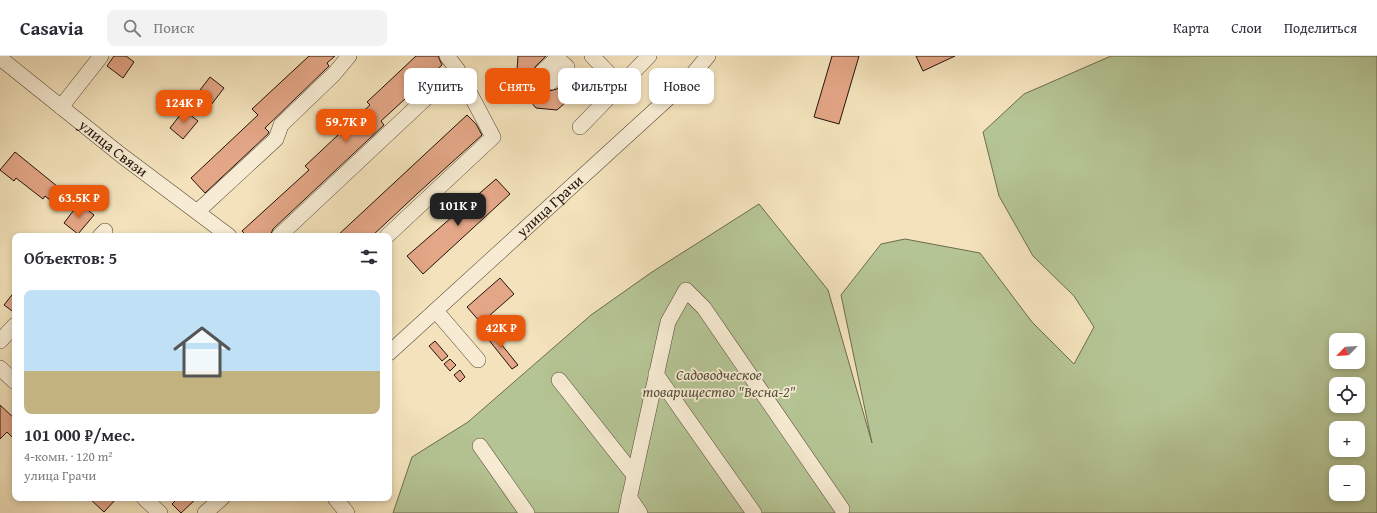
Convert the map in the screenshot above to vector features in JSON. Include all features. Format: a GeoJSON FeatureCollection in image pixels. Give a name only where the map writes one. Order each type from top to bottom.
{"type":"FeatureCollection","features":[{"type":"Feature","properties":{"kind":"street"},"geometry":{"type":"LineString","coordinates":[[61,107],[101,56]]}},
{"type":"Feature","properties":{"kind":"street"},"geometry":{"type":"LineString","coordinates":[[198,212],[276,139],[281,125],[334,74],[349,56]]}},
{"type":"Feature","properties":{"kind":"street"},"geometry":{"type":"LineString","coordinates":[[447,56],[455,68]]}},
{"type":"Feature","properties":{"kind":"street"},"geometry":{"type":"LineString","coordinates":[[592,56],[604,68]]}},
{"type":"Feature","properties":{"kind":"street"},"geometry":{"type":"LineString","coordinates":[[638,68],[649,56]]}},
{"type":"Feature","properties":{"kind":"street","name":"улица Грачи"},"geometry":{"type":"LineString","coordinates":[[392,350],[687,81],[708,56]]}},
{"type":"Feature","properties":{"kind":"street","name":"улица Связи"},"geometry":{"type":"LineString","coordinates":[[0,58],[121,156],[226,233]]}},
{"type":"Feature","properties":{"kind":"street"},"geometry":{"type":"LineString","coordinates":[[283,233],[419,104]]}},
{"type":"Feature","properties":{"kind":"street"},"geometry":{"type":"LineString","coordinates":[[390,233],[493,137],[475,104]]}},
{"type":"Feature","properties":{"kind":"street"},"geometry":{"type":"LineString","coordinates":[[580,127],[604,104]]}},
{"type":"Feature","properties":{"kind":"street"},"geometry":{"type":"LineString","coordinates":[[626,513],[668,322],[686,290],[704,308],[842,509]]}},
{"type":"Feature","properties":{"kind":"street"},"geometry":{"type":"LineString","coordinates":[[436,311],[478,360]]}},
{"type":"Feature","properties":{"kind":"street"},"geometry":{"type":"LineString","coordinates":[[0,341],[12,328]]}},
{"type":"Feature","properties":{"kind":"street"},"geometry":{"type":"LineString","coordinates":[[0,368],[12,379]]}},
{"type":"Feature","properties":{"kind":"street"},"geometry":{"type":"LineString","coordinates":[[656,374],[754,513]]}},
{"type":"Feature","properties":{"kind":"street"},"geometry":{"type":"LineString","coordinates":[[559,380],[634,475]]}},
{"type":"Feature","properties":{"kind":"street"},"geometry":{"type":"LineString","coordinates":[[480,446],[527,513]]}},
{"type":"Feature","properties":{"kind":"street"},"geometry":{"type":"LineString","coordinates":[[629,496],[640,513]]}},
{"type":"Feature","properties":{"kind":"street"},"geometry":{"type":"LineString","coordinates":[[147,501],[160,513]]}},
{"type":"Feature","properties":{"kind":"street"},"geometry":{"type":"LineString","coordinates":[[205,513],[219,501]]}},
{"type":"Feature","properties":{"kind":"street"},"geometry":{"type":"LineString","coordinates":[[337,501],[347,513]]}},
{"type":"Feature","properties":{"kind":"green space","name":"Садоводческое товарищество \"Весна-2\""},"geometry":{"type":"Polygon","coordinates":[[[1111,56],[1377,56],[1377,513],[393,513],[412,457],[468,422],[591,315],[652,272],[759,204],[828,290],[872,443],[841,295],[881,244],[905,239],[980,253],[1032,322],[1074,364],[1094,327],[1074,296],[1033,256],[999,196],[983,132],[1024,94],[1111,56]]]}},
{"type":"Feature","properties":{"kind":"building"},"geometry":{"type":"Polygon","coordinates":[[[114,56],[126,56],[134,62],[123,78],[107,66],[114,56]]]}},
{"type":"Feature","properties":{"kind":"building"},"geometry":{"type":"Polygon","coordinates":[[[309,56],[335,56],[327,63],[329,66],[265,128],[269,132],[268,134],[205,193],[191,178],[258,115],[252,109],[309,56]]]}},
{"type":"Feature","properties":{"kind":"building"},"geometry":{"type":"Polygon","coordinates":[[[416,56],[438,56],[442,65],[439,68],[404,68],[404,100],[381,121],[384,125],[273,229],[271,233],[244,233],[242,231],[309,170],[305,166],[370,105],[367,102],[416,56]]]}},
{"type":"Feature","properties":{"kind":"building"},"geometry":{"type":"Polygon","coordinates":[[[518,56],[546,56],[535,68],[517,68],[518,56]]]}},
{"type":"Feature","properties":{"kind":"building"},"geometry":{"type":"Polygon","coordinates":[[[832,56],[859,56],[839,124],[814,117],[832,56]]]}},
{"type":"Feature","properties":{"kind":"building"},"geometry":{"type":"Polygon","coordinates":[[[916,56],[955,56],[923,71],[916,56]]]}},
{"type":"Feature","properties":{"kind":"building"},"geometry":{"type":"Polygon","coordinates":[[[210,77],[224,88],[211,105],[197,94],[210,77]]]}},
{"type":"Feature","properties":{"kind":"building"},"geometry":{"type":"Polygon","coordinates":[[[558,88],[558,104],[564,104],[557,110],[536,108],[533,104],[550,104],[550,91],[558,88]]]}},
{"type":"Feature","properties":{"kind":"building"},"geometry":{"type":"Polygon","coordinates":[[[184,110],[198,121],[183,139],[170,128],[184,110]]]}},
{"type":"Feature","properties":{"kind":"building"},"geometry":{"type":"Polygon","coordinates":[[[467,115],[476,124],[482,135],[375,233],[340,233],[467,115]]]}},
{"type":"Feature","properties":{"kind":"building"},"geometry":{"type":"Polygon","coordinates":[[[15,152],[63,191],[54,203],[45,196],[43,199],[16,178],[14,181],[0,170],[15,152]]]}},
{"type":"Feature","properties":{"kind":"building"},"geometry":{"type":"Polygon","coordinates":[[[496,179],[510,194],[423,274],[407,256],[496,179]]]}},
{"type":"Feature","properties":{"kind":"building"},"geometry":{"type":"Polygon","coordinates":[[[79,203],[94,215],[79,233],[64,223],[79,203]]]}},
{"type":"Feature","properties":{"kind":"building"},"geometry":{"type":"Polygon","coordinates":[[[500,278],[514,294],[481,323],[467,307],[500,278]]]}},
{"type":"Feature","properties":{"kind":"building"},"geometry":{"type":"Polygon","coordinates":[[[12,295],[12,311],[4,305],[12,295]]]}},
{"type":"Feature","properties":{"kind":"building"},"geometry":{"type":"Polygon","coordinates":[[[489,329],[518,365],[512,369],[484,334],[489,329]]]}},
{"type":"Feature","properties":{"kind":"building"},"geometry":{"type":"Polygon","coordinates":[[[435,341],[448,356],[442,361],[429,346],[435,341]]]}},
{"type":"Feature","properties":{"kind":"building"},"geometry":{"type":"Polygon","coordinates":[[[450,359],[456,365],[450,371],[444,364],[450,359]]]}},
{"type":"Feature","properties":{"kind":"building"},"geometry":{"type":"Polygon","coordinates":[[[460,370],[465,377],[460,382],[454,375],[460,370]]]}},
{"type":"Feature","properties":{"kind":"building"},"geometry":{"type":"Polygon","coordinates":[[[0,405],[12,416],[12,437],[7,432],[0,439],[0,405]]]}},
{"type":"Feature","properties":{"kind":"building"},"geometry":{"type":"Polygon","coordinates":[[[92,501],[114,501],[104,512],[92,501]]]}},
{"type":"Feature","properties":{"kind":"building"},"geometry":{"type":"Polygon","coordinates":[[[175,501],[194,501],[181,513],[172,504],[175,501]]]}}]}
